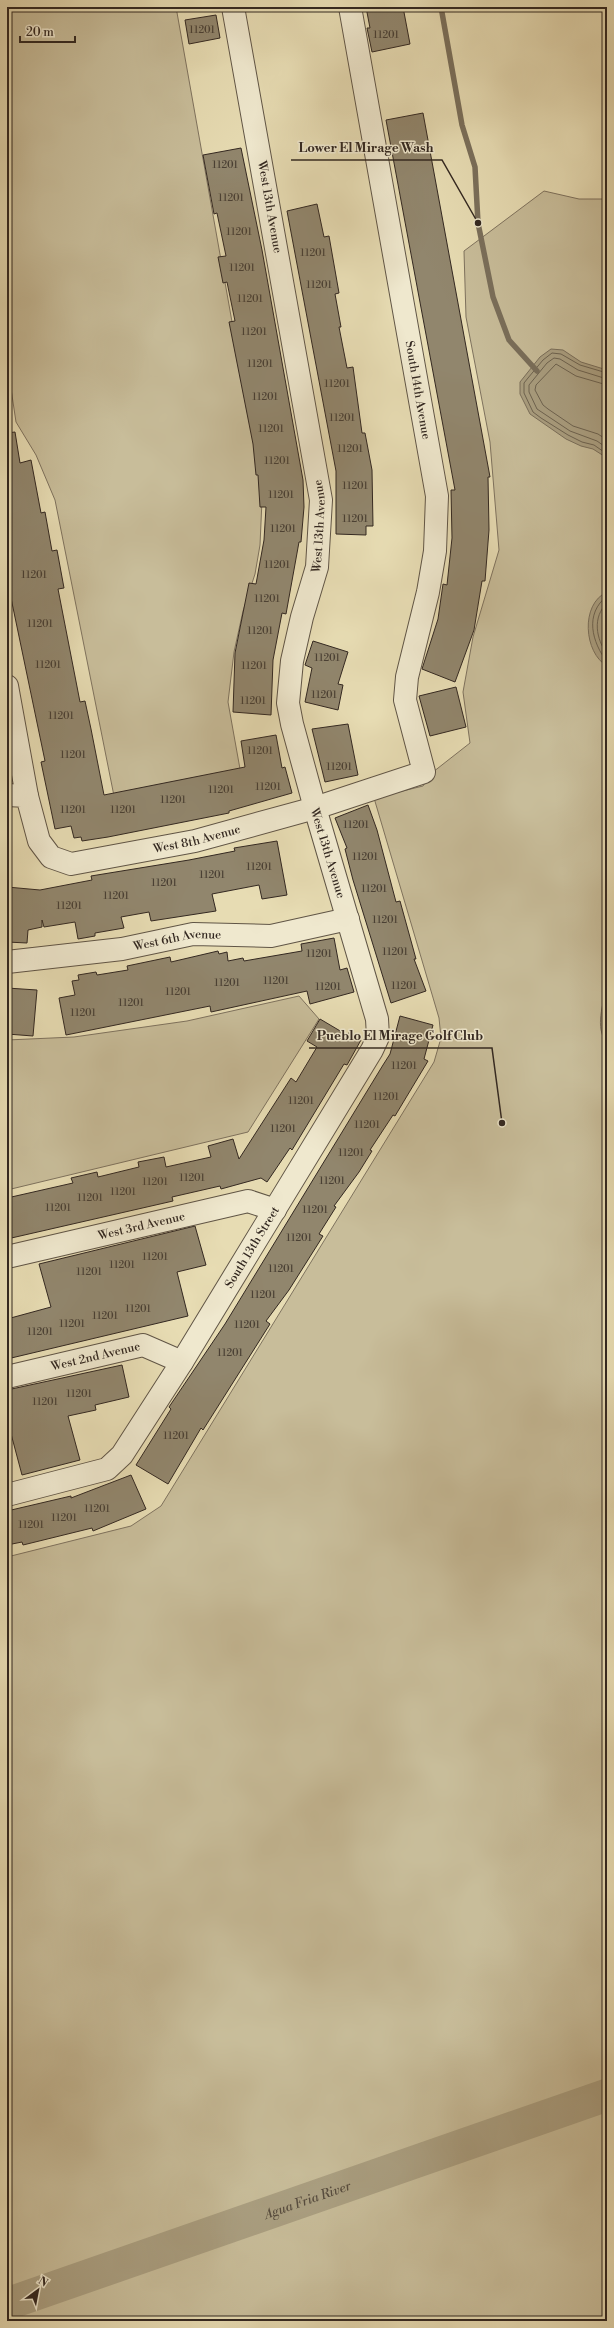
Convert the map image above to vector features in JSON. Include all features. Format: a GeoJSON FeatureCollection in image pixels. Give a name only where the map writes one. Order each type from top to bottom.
{"type":"FeatureCollection","features":[{"type":"Feature","properties":{"kind":"street","name":"West 13th Avenue"},"geometry":{"type":"LineString","coordinates":[[233,7],[322,500],[317,567],[302,616],[294,653],[288,703],[292,724],[315,808],[377,1019],[378,1037]]}},
{"type":"Feature","properties":{"kind":"street","name":"South 14th Avenue"},"geometry":{"type":"LineString","coordinates":[[350,7],[437,496],[434,551],[428,592],[407,677],[405,700],[424,772]]}},
{"type":"Feature","properties":{"kind":"street","name":"West 8th Avenue"},"geometry":{"type":"LineString","coordinates":[[7,686],[17,795],[39,841],[51,857],[71,864],[195,841],[315,808],[424,772]]}},
{"type":"Feature","properties":{"kind":"street","name":"West 6th Avenue"},"geometry":{"type":"LineString","coordinates":[[7,962],[122,949],[193,934],[270,936],[348,919]]}},
{"type":"Feature","properties":{"kind":"street","name":"South 13th Street"},"geometry":{"type":"LineString","coordinates":[[7,1495],[107,1469],[122,1455],[182,1362],[372,1050],[378,1037]]}},
{"type":"Feature","properties":{"kind":"street","name":"West 3rd Avenue"},"geometry":{"type":"LineString","coordinates":[[7,1257],[248,1201],[275,1210]]}},
{"type":"Feature","properties":{"kind":"street","name":"West 2nd Avenue"},"geometry":{"type":"LineString","coordinates":[[7,1377],[143,1345],[182,1362]]}},
{"type":"Feature","properties":{"kind":"shaded area"},"geometry":{"type":"Polygon","coordinates":[[[7,7],[176,7],[255,451],[262,500],[260,545],[255,574],[243,611],[234,652],[228,702],[240,769],[115,801],[55,500],[36,455],[16,422],[7,362],[7,7]]]}},
{"type":"Feature","properties":{"kind":"shaded area"},"geometry":{"type":"Polygon","coordinates":[[[544,191],[579,199],[607,199],[607,2321],[7,2321],[7,1557],[131,1526],[161,1506],[434,1062],[441,1038],[439,1018],[374,798],[423,786],[433,772],[470,743],[463,692],[473,637],[499,550],[490,442],[466,317],[464,251],[544,191]]]}},
{"type":"Feature","properties":{"kind":"shaded area"},"geometry":{"type":"Polygon","coordinates":[[[299,996],[319,1019],[248,1132],[7,1190],[7,1040],[74,1037],[187,1021],[299,996]]]}},
{"type":"Feature","properties":{"kind":"water"},"geometry":{"type":"Polygon","coordinates":[[[551,349],[563,350],[581,362],[607,370],[607,458],[593,449],[581,446],[566,439],[530,414],[520,394],[520,382],[540,357],[551,349]]]}},
{"type":"Feature","properties":{"kind":"water"},"geometry":{"type":"Polygon","coordinates":[[[607,592],[607,666],[599,660],[594,651],[588,629],[592,607],[598,598],[607,592]]]}},
{"type":"Feature","properties":{"kind":"water"},"geometry":{"type":"Polygon","coordinates":[[[607,976],[607,1044],[603,1037],[600,1023],[607,976]]]}},
{"type":"Feature","properties":{"kind":"building"},"geometry":{"type":"Polygon","coordinates":[[[366,7],[403,7],[410,44],[372,52],[367,28],[370,28],[366,7]]]}},
{"type":"Feature","properties":{"kind":"building"},"geometry":{"type":"Polygon","coordinates":[[[216,15],[220,38],[189,44],[185,20],[216,15]]]}},
{"type":"Feature","properties":{"kind":"building"},"geometry":{"type":"Polygon","coordinates":[[[423,113],[490,477],[488,477],[489,530],[485,581],[482,581],[474,630],[455,682],[422,669],[438,619],[443,584],[447,585],[452,538],[451,490],[455,490],[386,120],[423,113]]]}},
{"type":"Feature","properties":{"kind":"building"},"geometry":{"type":"Polygon","coordinates":[[[241,148],[262,250],[303,480],[304,507],[301,542],[299,542],[286,614],[282,613],[273,660],[271,715],[233,712],[235,653],[249,583],[256,584],[264,540],[266,507],[260,507],[258,475],[256,475],[253,444],[229,322],[235,321],[227,282],[223,283],[218,257],[226,256],[217,213],[214,214],[203,155],[241,148]]]}},
{"type":"Feature","properties":{"kind":"building"},"geometry":{"type":"Polygon","coordinates":[[[317,204],[324,237],[329,236],[339,293],[335,294],[341,327],[339,327],[347,368],[353,367],[362,433],[365,433],[372,470],[373,526],[366,526],[366,535],[336,534],[336,471],[287,211],[317,204]]]}},
{"type":"Feature","properties":{"kind":"building"},"geometry":{"type":"Polygon","coordinates":[[[15,432],[20,463],[31,460],[41,513],[45,512],[52,551],[57,550],[64,588],[58,589],[80,702],[85,701],[104,795],[245,767],[241,741],[276,735],[282,768],[285,767],[292,793],[229,811],[229,813],[82,841],[81,837],[74,838],[71,826],[55,829],[41,762],[45,761],[11,598],[8,598],[7,591],[7,433],[15,432]]]}},
{"type":"Feature","properties":{"kind":"building"},"geometry":{"type":"Polygon","coordinates":[[[313,641],[348,652],[338,684],[343,685],[338,710],[305,702],[312,668],[305,665],[313,641]]]}},
{"type":"Feature","properties":{"kind":"building"},"geometry":{"type":"Polygon","coordinates":[[[456,687],[466,727],[430,736],[419,696],[456,687]]]}},
{"type":"Feature","properties":{"kind":"building"},"geometry":{"type":"Polygon","coordinates":[[[348,724],[358,775],[325,782],[312,729],[348,724]]]}},
{"type":"Feature","properties":{"kind":"building"},"geometry":{"type":"Polygon","coordinates":[[[368,805],[377,830],[396,902],[400,901],[416,959],[414,959],[426,991],[391,1003],[353,880],[345,849],[347,848],[335,818],[368,805]]]}},
{"type":"Feature","properties":{"kind":"building"},"geometry":{"type":"Polygon","coordinates":[[[277,841],[287,895],[262,899],[259,885],[212,894],[216,911],[151,921],[149,912],[121,917],[124,928],[95,933],[95,936],[78,939],[75,922],[44,927],[42,920],[42,927],[28,930],[27,943],[7,942],[7,887],[40,890],[92,880],[91,876],[189,860],[235,851],[234,848],[277,841]]]}},
{"type":"Feature","properties":{"kind":"building"},"geometry":{"type":"Polygon","coordinates":[[[334,938],[340,970],[347,968],[354,992],[310,1004],[307,991],[211,1012],[210,1006],[66,1035],[59,998],[75,995],[72,981],[79,980],[78,975],[96,972],[97,975],[128,970],[127,966],[170,957],[171,962],[218,951],[219,954],[227,952],[228,961],[243,958],[244,961],[302,951],[301,944],[334,938]]]}},
{"type":"Feature","properties":{"kind":"building"},"geometry":{"type":"Polygon","coordinates":[[[7,988],[37,990],[33,1036],[7,1034],[7,988]]]}},
{"type":"Feature","properties":{"kind":"building"},"geometry":{"type":"Polygon","coordinates":[[[400,1016],[433,1025],[424,1059],[428,1061],[395,1116],[393,1115],[370,1150],[372,1151],[359,1172],[334,1206],[336,1207],[319,1234],[323,1236],[289,1290],[266,1321],[270,1324],[203,1430],[201,1428],[168,1484],[136,1465],[171,1409],[169,1407],[225,1324],[390,1054],[400,1016]]]}},
{"type":"Feature","properties":{"kind":"building"},"geometry":{"type":"Polygon","coordinates":[[[320,1019],[347,1035],[348,1033],[361,1040],[347,1065],[344,1064],[292,1150],[290,1148],[267,1182],[261,1178],[221,1189],[220,1186],[172,1197],[173,1201],[7,1239],[7,1198],[73,1183],[71,1178],[97,1172],[98,1177],[139,1167],[138,1162],[164,1157],[166,1167],[211,1157],[208,1146],[233,1139],[239,1159],[291,1078],[296,1082],[317,1047],[307,1041],[320,1019]]]}},
{"type":"Feature","properties":{"kind":"building"},"geometry":{"type":"Polygon","coordinates":[[[195,1226],[206,1265],[177,1272],[188,1316],[7,1359],[7,1319],[51,1307],[39,1264],[195,1226]]]}},
{"type":"Feature","properties":{"kind":"building"},"geometry":{"type":"Polygon","coordinates":[[[122,1365],[129,1397],[95,1405],[96,1410],[68,1416],[80,1460],[22,1475],[10,1430],[7,1431],[7,1390],[122,1365]]]}},
{"type":"Feature","properties":{"kind":"building"},"geometry":{"type":"Polygon","coordinates":[[[131,1475],[146,1509],[93,1531],[92,1528],[23,1545],[22,1542],[7,1545],[7,1511],[71,1496],[71,1498],[131,1475]]]}},
{"type":"Feature","properties":{"kind":"waterway"},"geometry":{"type":"LineString","coordinates":[[441,7],[462,125],[475,167],[478,223],[493,297],[509,340],[537,371]]}},
{"type":"Feature","properties":{"kind":"waterway","name":"Agua Fria River"},"geometry":{"type":"LineString","coordinates":[[7,2304],[607,2095]]}},
{"type":"Feature","properties":{"kind":"place","name":"Lower El Mirage Wash"},"geometry":{"type":"Point","coordinates":[478,223]}},
{"type":"Feature","properties":{"kind":"place","name":"Pueblo El Mirage Golf Club"},"geometry":{"type":"Point","coordinates":[502,1123]}}]}
